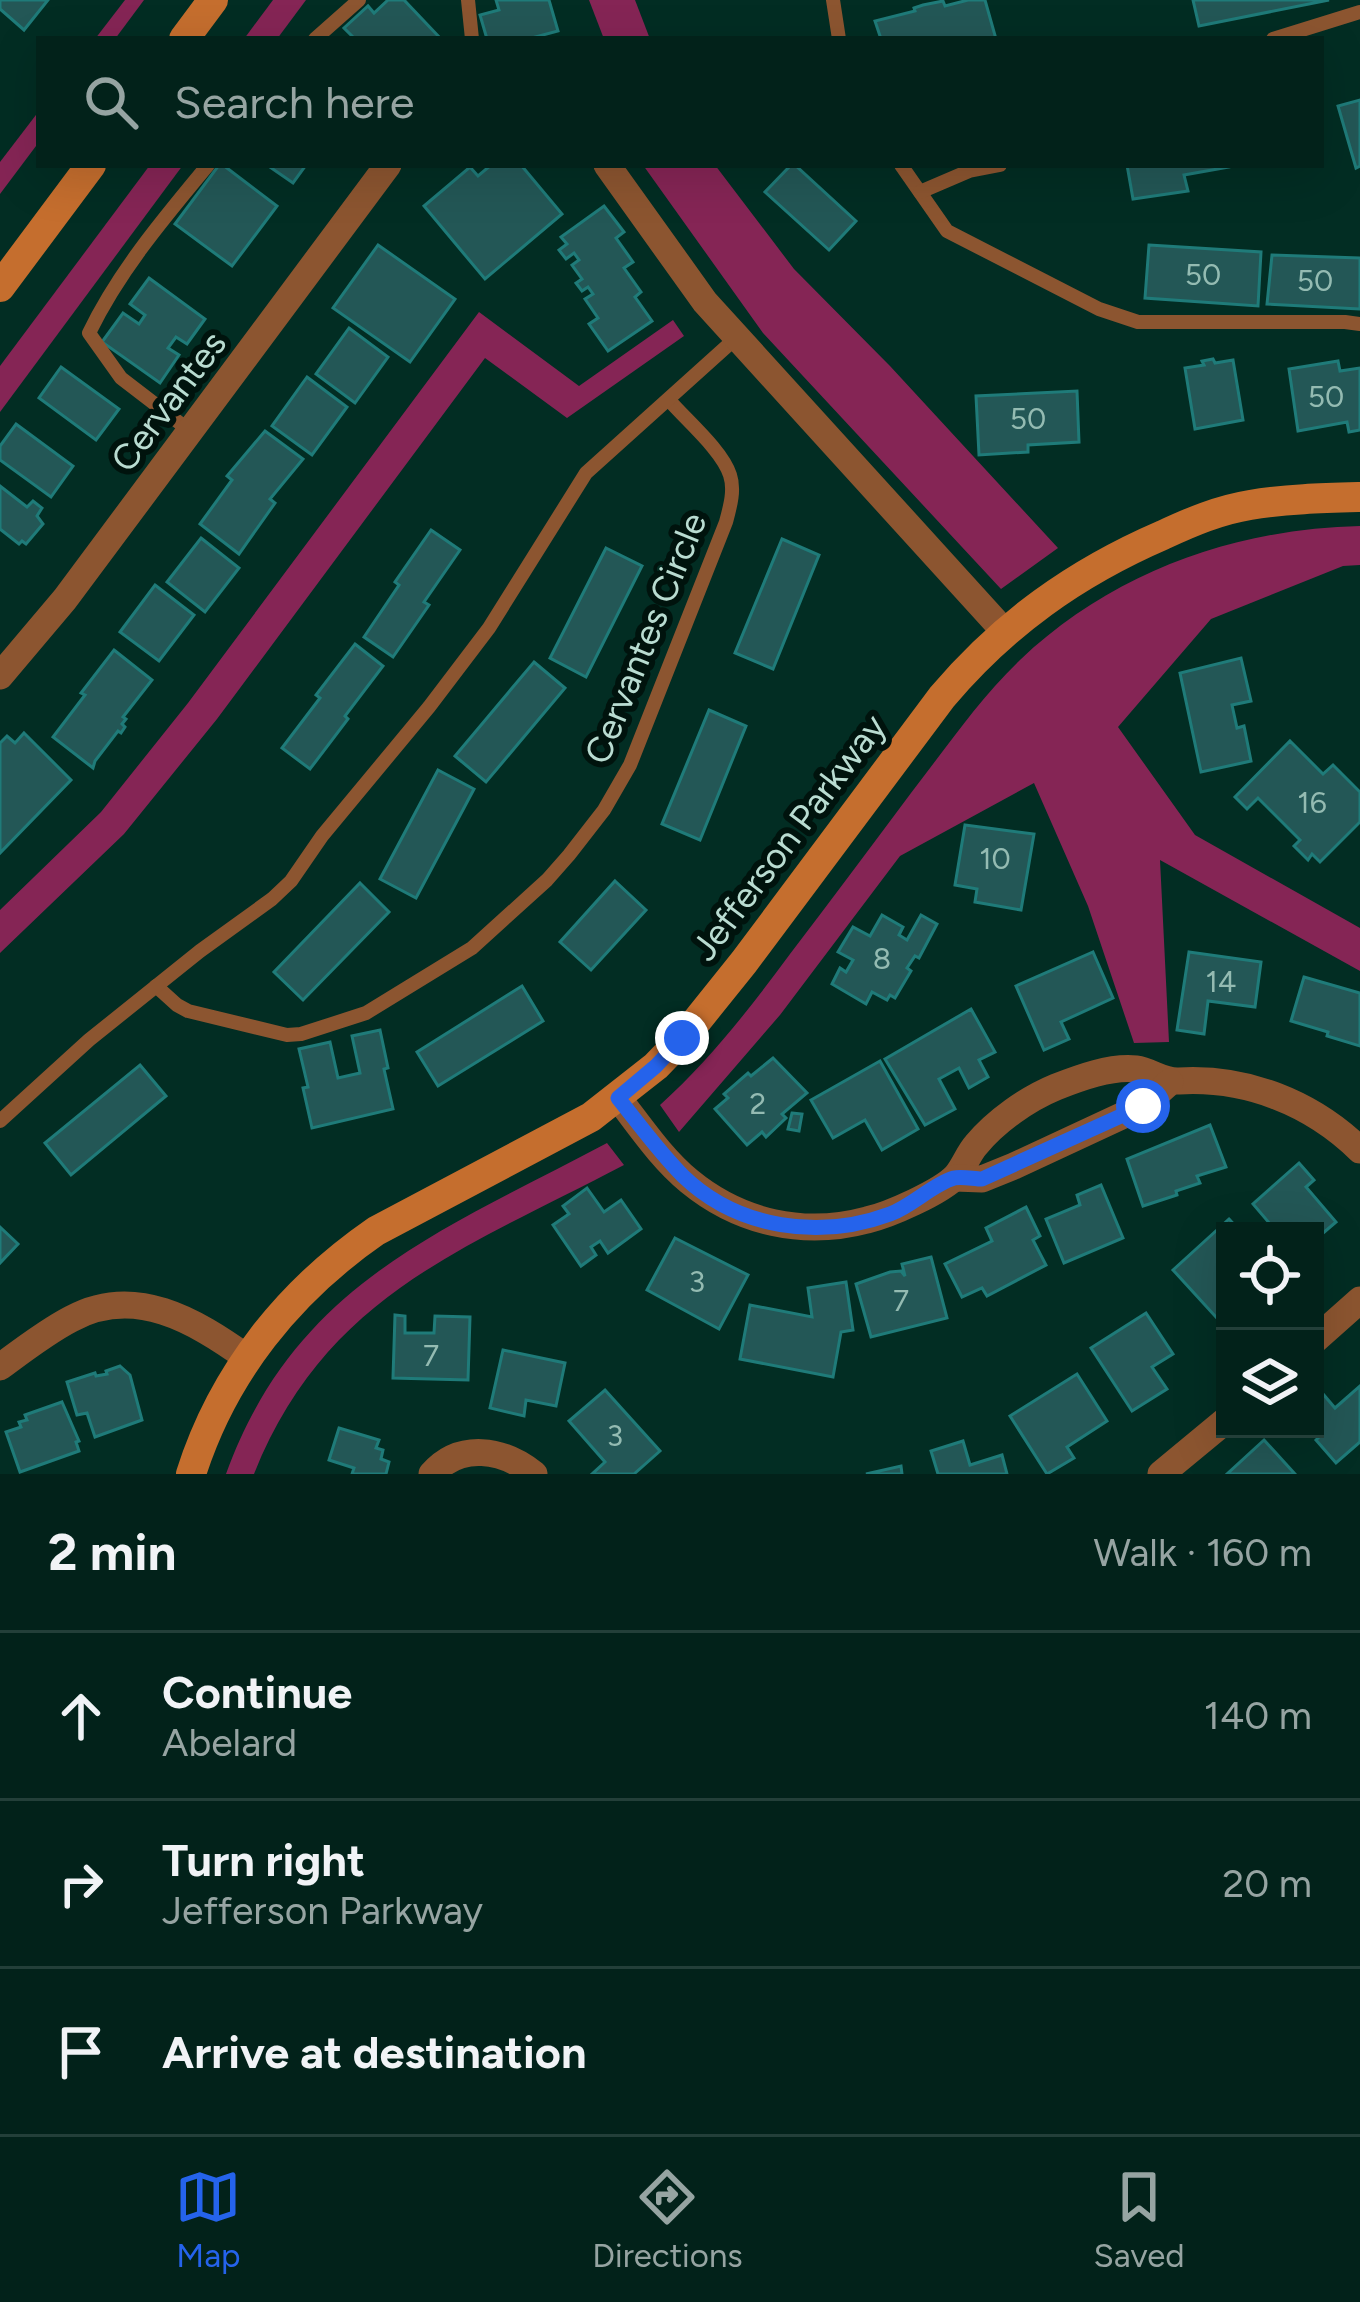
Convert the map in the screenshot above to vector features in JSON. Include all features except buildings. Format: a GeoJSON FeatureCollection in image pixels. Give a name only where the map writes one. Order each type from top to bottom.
{"type":"FeatureCollection","features":[{"type":"Feature","properties":{"kind":"street"},"geometry":{"type":"LineString","coordinates":[[186,36],[213,0]]}},
{"type":"Feature","properties":{"kind":"street"},"geometry":{"type":"LineString","coordinates":[[0,287],[89,168]]}},
{"type":"Feature","properties":{"kind":"street","name":"Cervantes"},"geometry":{"type":"LineString","coordinates":[[0,676],[65,599],[386,168]]}},
{"type":"Feature","properties":{"kind":"street"},"geometry":{"type":"LineString","coordinates":[[609,168],[705,302],[1005,632]]}},
{"type":"Feature","properties":{"kind":"street","name":"Jefferson Parkway"},"geometry":{"type":"LineString","coordinates":[[191,1474],[246,1357],[300,1292],[360,1242],[591,1117],[656,1066],[744,962],[942,698],[1005,632],[1040,603],[1112,557],[1210,514],[1251,504],[1360,497]]}},
{"type":"Feature","properties":{"kind":"street"},"geometry":{"type":"LineString","coordinates":[[618,1098],[686,1179],[756,1220],[798,1228],[839,1228],[893,1214],[955,1178],[973,1148],[1018,1109],[1087,1076],[1136,1069],[1170,1082],[1198,1080],[1268,1092],[1302,1107],[1360,1150]]}},
{"type":"Feature","properties":{"kind":"street"},"geometry":{"type":"LineString","coordinates":[[955,1178],[982,1179],[1033,1158],[1143,1106],[1170,1082]]}},
{"type":"Feature","properties":{"kind":"street"},"geometry":{"type":"LineString","coordinates":[[1324,1332],[1360,1300]]}},
{"type":"Feature","properties":{"kind":"street"},"geometry":{"type":"LineString","coordinates":[[0,1367],[76,1316],[115,1305],[156,1308],[188,1319],[246,1357]]}},
{"type":"Feature","properties":{"kind":"street"},"geometry":{"type":"LineString","coordinates":[[1161,1474],[1216,1428]]}},
{"type":"Feature","properties":{"kind":"street"},"geometry":{"type":"LineString","coordinates":[[433,1474],[449,1458],[481,1452],[512,1460],[534,1474]]}},
{"type":"Feature","properties":{"kind":"lane"},"geometry":{"type":"LineString","coordinates":[[318,36],[359,0]]}},
{"type":"Feature","properties":{"kind":"lane"},"geometry":{"type":"LineString","coordinates":[[468,0],[472,36]]}},
{"type":"Feature","properties":{"kind":"lane"},"geometry":{"type":"LineString","coordinates":[[832,0],[838,36]]}},
{"type":"Feature","properties":{"kind":"lane"},"geometry":{"type":"LineString","coordinates":[[1283,36],[1360,12]]}},
{"type":"Feature","properties":{"kind":"lane"},"geometry":{"type":"LineString","coordinates":[[190,431],[122,378],[89,333],[106,297],[206,168]]}},
{"type":"Feature","properties":{"kind":"lane"},"geometry":{"type":"LineString","coordinates":[[903,168],[947,231],[1099,309],[1138,322],[1360,324]]}},
{"type":"Feature","properties":{"kind":"lane"},"geometry":{"type":"LineString","coordinates":[[920,192],[984,168]]}},
{"type":"Feature","properties":{"kind":"lane"},"geometry":{"type":"LineString","coordinates":[[0,1121],[89,1040],[291,881],[489,628],[586,473],[736,338]]}},
{"type":"Feature","properties":{"kind":"lane","name":"Cervantes Circle"},"geometry":{"type":"LineString","coordinates":[[156,986],[188,1011],[287,1035],[301,1034],[366,1013],[472,949],[569,856],[630,765],[732,500],[730,476],[719,455],[669,400]]}},
{"type":"Feature","properties":{"kind":"shaded area"},"geometry":{"type":"Polygon","coordinates":[[[125,0],[144,0],[117,36],[97,36],[125,0]]]}},
{"type":"Feature","properties":{"kind":"shaded area"},"geometry":{"type":"Polygon","coordinates":[[[273,0],[306,0],[279,36],[246,36],[273,0]]]}},
{"type":"Feature","properties":{"kind":"shaded area"},"geometry":{"type":"Polygon","coordinates":[[[589,0],[635,0],[649,36],[603,36],[589,0]]]}},
{"type":"Feature","properties":{"kind":"shaded area"},"geometry":{"type":"Polygon","coordinates":[[[36,115],[36,146],[0,194],[0,162],[36,115]]]}},
{"type":"Feature","properties":{"kind":"shaded area"},"geometry":{"type":"Polygon","coordinates":[[[148,168],[181,168],[0,412],[0,366],[148,168]]]}},
{"type":"Feature","properties":{"kind":"shaded area"},"geometry":{"type":"Polygon","coordinates":[[[645,168],[717,168],[794,269],[1058,548],[1001,589],[763,333],[645,168]]]}},
{"type":"Feature","properties":{"kind":"shaded area"},"geometry":{"type":"Polygon","coordinates":[[[479,312],[579,386],[673,320],[684,336],[567,418],[485,358],[217,719],[124,834],[0,953],[0,910],[101,812],[188,703],[479,312]]]}},
{"type":"Feature","properties":{"kind":"shaded area"},"geometry":{"type":"Polygon","coordinates":[[[1360,526],[1360,565],[1343,566],[1211,619],[1118,727],[1195,835],[1360,928],[1360,971],[1160,860],[1169,1042],[1134,1043],[1088,906],[1034,783],[900,856],[780,1015],[679,1132],[660,1105],[744,1014],[963,724],[1020,660],[1095,602],[1178,561],[1267,536],[1360,526]]]}},
{"type":"Feature","properties":{"kind":"shaded area"},"geometry":{"type":"Polygon","coordinates":[[[607,1143],[624,1165],[456,1252],[361,1319],[320,1362],[284,1412],[254,1474],[226,1474],[255,1409],[291,1354],[333,1309],[432,1236],[607,1143]]]}},
{"type":"Feature","properties":{"kind":"route"},"geometry":{"type":"LineString","coordinates":[[682,1038],[618,1098],[686,1179],[756,1220],[798,1228],[839,1228],[893,1214],[955,1178],[982,1179],[1143,1106]]}}]}
